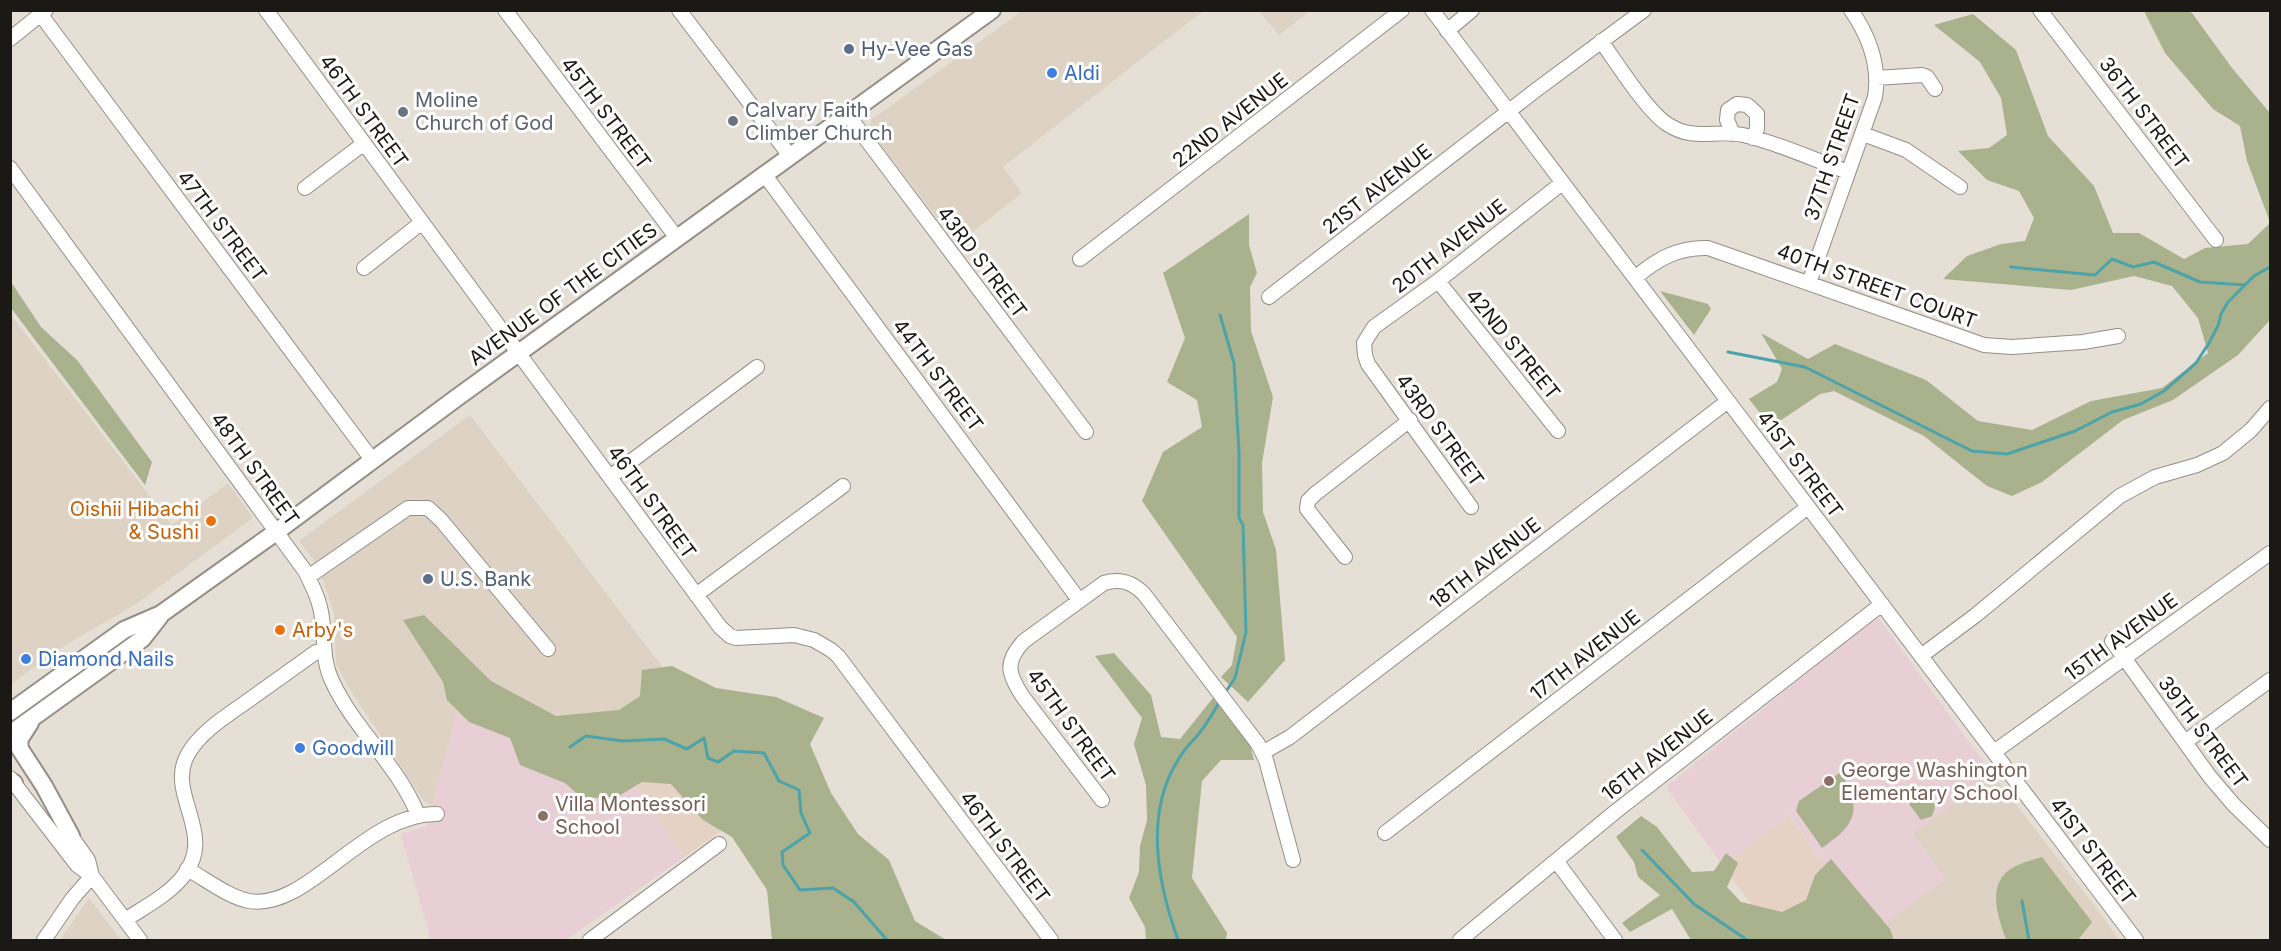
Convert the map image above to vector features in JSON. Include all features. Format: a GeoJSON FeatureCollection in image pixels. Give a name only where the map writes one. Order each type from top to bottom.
{"type":"FeatureCollection","features":[{"type":"Feature","properties":{"kind":"main road","name":"AVENUE OF THE CITIES"},"geometry":{"type":"LineString","coordinates":[[10,712],[124,630],[161,614],[276,532],[518,353],[992,10]]}},
{"type":"Feature","properties":{"kind":"main road","name":"AVENUE OF THE CITIES"},"geometry":{"type":"LineString","coordinates":[[10,734],[142,639],[161,614]]}},
{"type":"Feature","properties":{"kind":"main road"},"geometry":{"type":"LineString","coordinates":[[10,702],[69,660],[124,630]]}},
{"type":"Feature","properties":{"kind":"main road"},"geometry":{"type":"LineString","coordinates":[[38,714],[23,730],[19,740],[20,749],[44,786],[71,836]]}},
{"type":"Feature","properties":{"kind":"street","name":"46TH STREET"},"geometry":{"type":"LineString","coordinates":[[266,10],[720,627],[730,636],[743,639],[794,635],[814,640],[838,656],[1051,940]]}},
{"type":"Feature","properties":{"kind":"street","name":"45TH STREET"},"geometry":{"type":"LineString","coordinates":[[505,10],[677,238]]}},
{"type":"Feature","properties":{"kind":"street"},"geometry":{"type":"LineString","coordinates":[[680,10],[790,156]]}},
{"type":"Feature","properties":{"kind":"street","name":"22ND AVENUE"},"geometry":{"type":"LineString","coordinates":[[1080,259],[1402,10]]}},
{"type":"Feature","properties":{"kind":"street","name":"41ST STREET"},"geometry":{"type":"LineString","coordinates":[[1431,10],[2136,940]]}},
{"type":"Feature","properties":{"kind":"street"},"geometry":{"type":"LineString","coordinates":[[1447,31],[1472,10]]}},
{"type":"Feature","properties":{"kind":"street","name":"21ST AVENUE"},"geometry":{"type":"LineString","coordinates":[[1269,297],[1644,10]]}},
{"type":"Feature","properties":{"kind":"street","name":"37TH STREET"},"geometry":{"type":"LineString","coordinates":[[1809,283],[1875,97],[1876,78],[1872,49],[1851,10]]}},
{"type":"Feature","properties":{"kind":"street","name":"36TH STREET"},"geometry":{"type":"LineString","coordinates":[[2040,10],[2216,240]]}},
{"type":"Feature","properties":{"kind":"street"},"geometry":{"type":"LineString","coordinates":[[10,39],[43,13]]}},
{"type":"Feature","properties":{"kind":"street","name":"47TH STREET"},"geometry":{"type":"LineString","coordinates":[[43,13],[373,461]]}},
{"type":"Feature","properties":{"kind":"street"},"geometry":{"type":"LineString","coordinates":[[1601,41],[1655,114],[1668,125],[1699,136],[1733,134],[1753,138],[1848,172]]}},
{"type":"Feature","properties":{"kind":"street"},"geometry":{"type":"LineString","coordinates":[[1876,78],[1922,75],[1927,77],[1935,90]]}},
{"type":"Feature","properties":{"kind":"street"},"geometry":{"type":"LineString","coordinates":[[1733,134],[1727,120],[1728,110],[1737,104],[1747,105],[1757,114],[1757,129],[1753,138]]}},
{"type":"Feature","properties":{"kind":"street","name":"43RD STREET"},"geometry":{"type":"LineString","coordinates":[[848,115],[1086,432]]}},
{"type":"Feature","properties":{"kind":"street"},"geometry":{"type":"LineString","coordinates":[[1863,134],[1906,150],[1960,187]]}},
{"type":"Feature","properties":{"kind":"street"},"geometry":{"type":"LineString","coordinates":[[305,188],[363,144]]}},
{"type":"Feature","properties":{"kind":"street","name":"48TH STREET"},"geometry":{"type":"LineString","coordinates":[[10,168],[308,577],[318,596],[321,609],[328,670],[340,696],[404,785],[418,815]]}},
{"type":"Feature","properties":{"kind":"street","name":"44TH STREET"},"geometry":{"type":"LineString","coordinates":[[764,174],[1079,600]]}},
{"type":"Feature","properties":{"kind":"street","name":"20TH AVENUE"},"geometry":{"type":"LineString","coordinates":[[1364,343],[1374,327],[1438,281],[1562,183]]}},
{"type":"Feature","properties":{"kind":"street"},"geometry":{"type":"LineString","coordinates":[[364,268],[421,223]]}},
{"type":"Feature","properties":{"kind":"street","name":"40TH STREET COURT"},"geometry":{"type":"LineString","coordinates":[[1635,279],[1671,253],[1698,248],[1717,250],[1984,345],[2012,347],[2083,342],[2118,336]]}},
{"type":"Feature","properties":{"kind":"street","name":"42ND STREET"},"geometry":{"type":"LineString","coordinates":[[1438,281],[1558,431]]}},
{"type":"Feature","properties":{"kind":"street","name":"43RD STREET"},"geometry":{"type":"LineString","coordinates":[[1364,343],[1368,364],[1471,507]]}},
{"type":"Feature","properties":{"kind":"street"},"geometry":{"type":"LineString","coordinates":[[610,477],[757,367]]}},
{"type":"Feature","properties":{"kind":"street","name":"18TH AVENUE"},"geometry":{"type":"LineString","coordinates":[[1264,752],[1290,737],[1728,400]]}},
{"type":"Feature","properties":{"kind":"street"},"geometry":{"type":"LineString","coordinates":[[1921,656],[1976,615],[2120,496],[2155,477],[2197,465],[2223,453],[2251,430],[2271,408]]}},
{"type":"Feature","properties":{"kind":"street"},"geometry":{"type":"LineString","coordinates":[[1345,557],[1306,506],[1315,494],[1410,420]]}},
{"type":"Feature","properties":{"kind":"street"},"geometry":{"type":"LineString","coordinates":[[696,595],[843,486]]}},
{"type":"Feature","properties":{"kind":"street","name":"17TH AVENUE"},"geometry":{"type":"LineString","coordinates":[[1385,833],[1808,507]]}},
{"type":"Feature","properties":{"kind":"street"},"geometry":{"type":"LineString","coordinates":[[308,577],[408,508],[428,508],[441,520],[548,649]]}},
{"type":"Feature","properties":{"kind":"street","name":"15TH AVENUE"},"geometry":{"type":"LineString","coordinates":[[1994,752],[2271,553]]}},
{"type":"Feature","properties":{"kind":"street"},"geometry":{"type":"LineString","coordinates":[[1079,600],[1104,583],[1116,580],[1128,583],[1144,594],[1264,752],[1293,860]]}},
{"type":"Feature","properties":{"kind":"street","name":"45TH STREET"},"geometry":{"type":"LineString","coordinates":[[1079,600],[1024,641],[1011,658],[1010,672],[1014,684],[1023,697],[1102,800]]}},
{"type":"Feature","properties":{"kind":"street","name":"16TH AVENUE"},"geometry":{"type":"LineString","coordinates":[[1460,940],[1615,812],[1882,604]]}},
{"type":"Feature","properties":{"kind":"street","name":"39TH STREET"},"geometry":{"type":"LineString","coordinates":[[2112,641],[2234,805],[2271,840]]}},
{"type":"Feature","properties":{"kind":"street"},"geometry":{"type":"LineString","coordinates":[[125,920],[179,882],[188,869],[195,851],[196,832],[182,782],[187,755],[197,741],[216,724],[316,652],[324,650]]}},
{"type":"Feature","properties":{"kind":"street"},"geometry":{"type":"LineString","coordinates":[[2185,742],[2271,680]]}},
{"type":"Feature","properties":{"kind":"street"},"geometry":{"type":"LineString","coordinates":[[10,748],[88,860],[92,876]]}},
{"type":"Feature","properties":{"kind":"street"},"geometry":{"type":"LineString","coordinates":[[12,781],[77,865],[92,876],[140,940]]}},
{"type":"Feature","properties":{"kind":"street"},"geometry":{"type":"LineString","coordinates":[[188,869],[242,899],[268,902],[294,892],[374,834],[396,822],[418,815],[437,814]]}},
{"type":"Feature","properties":{"kind":"street"},"geometry":{"type":"LineString","coordinates":[[590,940],[719,844]]}},
{"type":"Feature","properties":{"kind":"street"},"geometry":{"type":"LineString","coordinates":[[1557,862],[1616,940]]}},
{"type":"Feature","properties":{"kind":"street"},"geometry":{"type":"LineString","coordinates":[[44,940],[72,899],[92,876]]}},
{"type":"Feature","properties":{"kind":"shaded area"},"geometry":{"type":"Polygon","coordinates":[[[1022,11],[1203,11],[1003,167],[1022,193],[957,244],[870,130],[871,120],[1022,11]]]}},
{"type":"Feature","properties":{"kind":"shaded area"},"geometry":{"type":"Polygon","coordinates":[[[1259,11],[1310,11],[1279,35],[1259,11]]]}},
{"type":"Feature","properties":{"kind":"shaded area"},"geometry":{"type":"Polygon","coordinates":[[[10,314],[172,525],[228,483],[253,518],[136,604],[62,647],[11,684],[10,314]]]}},
{"type":"Feature","properties":{"kind":"shaded area"},"geometry":{"type":"Polygon","coordinates":[[[470,415],[683,694],[609,749],[466,678],[432,806],[423,800],[349,688],[336,664],[334,612],[314,561],[299,541],[470,415]]]}},
{"type":"Feature","properties":{"kind":"shaded area","name":"George Washington Elementary School"},"geometry":{"type":"Polygon","coordinates":[[[1879,619],[1993,775],[1913,833],[1946,879],[1863,940],[1777,940],[1843,889],[1789,815],[1723,866],[1666,787],[1873,620],[1879,619]]]}},
{"type":"Feature","properties":{"kind":"shaded area","name":"Villa Montessori School"},"geometry":{"type":"Polygon","coordinates":[[[466,678],[609,749],[684,857],[566,940],[431,940],[401,834],[427,826],[466,678]]]}},
{"type":"Feature","properties":{"kind":"shaded area"},"geometry":{"type":"Polygon","coordinates":[[[647,720],[721,831],[684,857],[609,749],[647,720]]]}},
{"type":"Feature","properties":{"kind":"shaded area"},"geometry":{"type":"Polygon","coordinates":[[[1993,775],[2119,940],[1863,940],[1913,833],[1993,775]]]}},
{"type":"Feature","properties":{"kind":"shaded area"},"geometry":{"type":"Polygon","coordinates":[[[1788,815],[1843,889],[1777,940],[1723,866],[1788,815]]]}},
{"type":"Feature","properties":{"kind":"shaded area"},"geometry":{"type":"Polygon","coordinates":[[[89,898],[121,940],[60,940],[89,898]]]}},
{"type":"Feature","properties":{"kind":"green space"},"geometry":{"type":"Polygon","coordinates":[[[2183,10],[2192,13],[2232,68],[2270,113],[2270,222],[2247,161],[2240,126],[2213,109],[2165,53],[2144,11],[2183,10]]]}},
{"type":"Feature","properties":{"kind":"green space"},"geometry":{"type":"Polygon","coordinates":[[[1973,14],[2016,50],[2048,136],[2094,186],[2113,233],[2139,233],[2184,259],[2205,248],[2248,244],[2270,223],[2270,320],[2238,355],[2173,400],[2123,420],[2042,482],[2012,496],[1987,486],[1924,436],[1834,391],[1820,394],[1771,427],[1749,399],[1777,382],[1782,369],[1761,333],[1808,359],[1835,344],[1926,380],[1978,421],[2032,430],[2091,401],[2162,388],[2208,353],[2198,318],[2172,286],[2134,276],[2071,290],[1943,279],[1967,256],[2001,244],[2025,241],[2034,218],[2019,191],[1987,180],[1958,151],[1989,148],[2007,135],[2001,98],[1980,62],[1934,25],[1973,14]]]}},
{"type":"Feature","properties":{"kind":"green space"},"geometry":{"type":"Polygon","coordinates":[[[1249,214],[1249,245],[1257,273],[1250,287],[1251,331],[1273,397],[1262,463],[1263,512],[1276,550],[1285,660],[1248,702],[1221,677],[1232,665],[1237,637],[1142,501],[1163,452],[1202,427],[1197,400],[1167,382],[1185,338],[1163,273],[1249,214]]]}},
{"type":"Feature","properties":{"kind":"green space"},"geometry":{"type":"Polygon","coordinates":[[[11,282],[41,327],[77,360],[152,462],[145,485],[11,308],[11,282]]]}},
{"type":"Feature","properties":{"kind":"green space"},"geometry":{"type":"Polygon","coordinates":[[[1660,291],[1708,304],[1711,309],[1694,335],[1660,291]]]}},
{"type":"Feature","properties":{"kind":"green space"},"geometry":{"type":"Polygon","coordinates":[[[424,615],[491,681],[556,716],[619,710],[640,696],[642,670],[672,666],[716,688],[776,697],[824,718],[810,744],[831,793],[858,834],[889,860],[915,921],[946,940],[772,940],[767,890],[732,837],[703,820],[671,784],[642,782],[617,797],[582,798],[565,783],[520,765],[510,738],[469,722],[447,700],[443,682],[403,620],[424,615]]]}},
{"type":"Feature","properties":{"kind":"green space"},"geometry":{"type":"Polygon","coordinates":[[[1114,653],[1151,695],[1161,737],[1180,739],[1213,698],[1250,745],[1254,760],[1221,760],[1202,781],[1192,878],[1227,933],[1226,940],[1146,940],[1145,927],[1129,898],[1139,872],[1140,846],[1147,820],[1146,785],[1134,744],[1142,718],[1095,656],[1114,653]]]}},
{"type":"Feature","properties":{"kind":"green space"},"geometry":{"type":"Polygon","coordinates":[[[1841,772],[1852,797],[1852,816],[1843,831],[1822,848],[1796,811],[1799,801],[1841,772]]]}},
{"type":"Feature","properties":{"kind":"green space"},"geometry":{"type":"Polygon","coordinates":[[[1921,795],[1931,795],[1935,805],[1932,816],[1921,820],[1909,804],[1921,795]]]}},
{"type":"Feature","properties":{"kind":"green space"},"geometry":{"type":"Polygon","coordinates":[[[1641,816],[1657,827],[1692,872],[1714,871],[1726,853],[1738,863],[1727,887],[1741,902],[1782,912],[1806,900],[1815,875],[1831,859],[1890,929],[1894,940],[1691,940],[1672,909],[1630,932],[1622,923],[1660,895],[1638,877],[1634,862],[1616,837],[1641,816]]]}},
{"type":"Feature","properties":{"kind":"green space"},"geometry":{"type":"Polygon","coordinates":[[[2042,857],[2092,922],[2078,940],[2006,940],[1997,911],[1999,882],[2014,867],[2042,857]]]}},
{"type":"Feature","properties":{"kind":"waterway"},"geometry":{"type":"LineString","coordinates":[[2011,267],[2095,275],[2112,259],[2133,267],[2154,262],[2200,282],[2245,285]]}},
{"type":"Feature","properties":{"kind":"waterway"},"geometry":{"type":"LineString","coordinates":[[1728,352],[1805,367],[1972,451],[2007,454],[2075,431],[2112,412],[2141,404],[2164,391],[2196,363],[2218,326],[2221,314],[2228,302],[2254,276],[2270,267]]}},
{"type":"Feature","properties":{"kind":"waterway"},"geometry":{"type":"LineString","coordinates":[[1220,315],[1234,363],[1239,453],[1239,518],[1243,525],[1246,632],[1235,678],[1225,693]]}},
{"type":"Feature","properties":{"kind":"waterway"},"geometry":{"type":"LineString","coordinates":[[1178,940],[1164,894],[1160,870],[1158,821],[1162,798],[1170,775],[1182,754],[1203,728],[1220,701]]}},
{"type":"Feature","properties":{"kind":"waterway"},"geometry":{"type":"LineString","coordinates":[[570,747],[586,736],[623,741],[664,739],[687,749],[704,738],[708,758],[718,762],[734,751],[764,753],[779,781],[799,790],[801,813],[810,833],[782,852],[783,865],[800,890],[833,888],[854,902],[887,940]]}},
{"type":"Feature","properties":{"kind":"waterway"},"geometry":{"type":"LineString","coordinates":[[1642,850],[1694,904],[1747,940]]}},
{"type":"Feature","properties":{"kind":"waterway"},"geometry":{"type":"LineString","coordinates":[[2022,901],[2029,940]]}},
{"type":"Feature","properties":{"kind":"place","name":"Hy-Vee Gas"},"geometry":{"type":"Point","coordinates":[849,49]}},
{"type":"Feature","properties":{"kind":"place","name":"Aldi"},"geometry":{"type":"Point","coordinates":[1052,73]}},
{"type":"Feature","properties":{"kind":"place","name":"Moline Church of God"},"geometry":{"type":"Point","coordinates":[403,112]}},
{"type":"Feature","properties":{"kind":"place","name":"Calvary Faith Climber Church"},"geometry":{"type":"Point","coordinates":[733,121]}},
{"type":"Feature","properties":{"kind":"place","name":"Oishii Hibachi & Sushi"},"geometry":{"type":"Point","coordinates":[211,521]}},
{"type":"Feature","properties":{"kind":"place","name":"U.S. Bank"},"geometry":{"type":"Point","coordinates":[428,579]}},
{"type":"Feature","properties":{"kind":"place","name":"Arby's"},"geometry":{"type":"Point","coordinates":[280,630]}},
{"type":"Feature","properties":{"kind":"place","name":"Diamond Nails"},"geometry":{"type":"Point","coordinates":[26,659]}},
{"type":"Feature","properties":{"kind":"place","name":"Goodwill"},"geometry":{"type":"Point","coordinates":[300,748]}},
{"type":"Feature","properties":{"kind":"place","name":"George Washington Elementary School"},"geometry":{"type":"Point","coordinates":[1829,781]}},
{"type":"Feature","properties":{"kind":"place","name":"Villa Montessori School"},"geometry":{"type":"Point","coordinates":[543,816]}}]}
